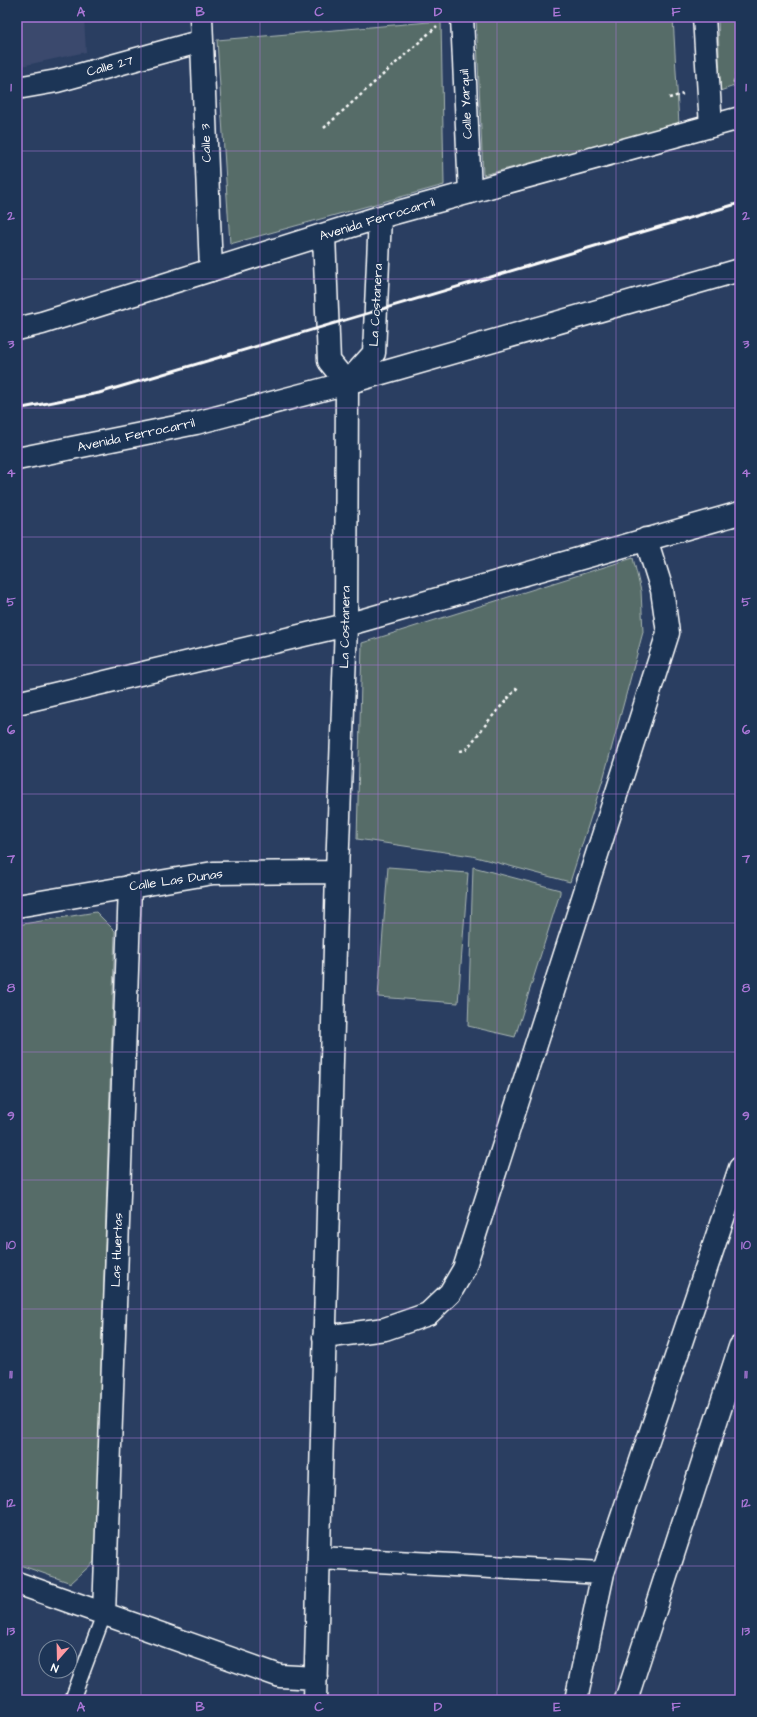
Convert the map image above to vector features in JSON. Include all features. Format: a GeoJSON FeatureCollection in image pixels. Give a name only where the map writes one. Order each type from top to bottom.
{"type":"FeatureCollection","features":[{"type":"Feature","properties":{"kind":"street","name":"Calle 3"},"geometry":{"type":"LineString","coordinates":[[201,17],[211,270]]}},
{"type":"Feature","properties":{"kind":"street","name":"Calle Yarquil"},"geometry":{"type":"LineString","coordinates":[[462,17],[470,192]]}},
{"type":"Feature","properties":{"kind":"street"},"geometry":{"type":"LineString","coordinates":[[704,17],[712,126]]}},
{"type":"Feature","properties":{"kind":"street","name":"Calle 27"},"geometry":{"type":"LineString","coordinates":[[17,88],[56,81],[202,41]]}},
{"type":"Feature","properties":{"kind":"street","name":"Avenida Ferrocarril"},"geometry":{"type":"LineString","coordinates":[[17,329],[42,323],[380,217],[740,118]]}},
{"type":"Feature","properties":{"kind":"street","name":"La Costanera"},"geometry":{"type":"LineString","coordinates":[[315,1700],[337,872],[346,625],[347,383],[374,353],[380,217]]}},
{"type":"Feature","properties":{"kind":"street"},"geometry":{"type":"LineString","coordinates":[[324,235],[329,361],[347,383]]}},
{"type":"Feature","properties":{"kind":"street","name":"Avenida Ferrocarril"},"geometry":{"type":"LineString","coordinates":[[17,459],[196,423],[347,383],[740,270]]}},
{"type":"Feature","properties":{"kind":"street"},"geometry":{"type":"LineString","coordinates":[[17,703],[346,625],[740,513]]}},
{"type":"Feature","properties":{"kind":"street"},"geometry":{"type":"LineString","coordinates":[[324,1337],[385,1329],[428,1314],[450,1292],[464,1270],[668,633],[662,590],[646,539]]}},
{"type":"Feature","properties":{"kind":"street","name":"Calle Las Dunas"},"geometry":{"type":"LineString","coordinates":[[17,906],[213,873],[337,872]]}},
{"type":"Feature","properties":{"kind":"street","name":"Las Huertas"},"geometry":{"type":"LineString","coordinates":[[104,1614],[130,886]]}},
{"type":"Feature","properties":{"kind":"street"},"geometry":{"type":"LineString","coordinates":[[576,1700],[603,1573],[740,1168]]}},
{"type":"Feature","properties":{"kind":"street"},"geometry":{"type":"LineString","coordinates":[[626,1700],[740,1347]]}},
{"type":"Feature","properties":{"kind":"street"},"geometry":{"type":"LineString","coordinates":[[319,1558],[603,1573]]}},
{"type":"Feature","properties":{"kind":"street"},"geometry":{"type":"LineString","coordinates":[[17,1583],[280,1676],[316,1678]]}},
{"type":"Feature","properties":{"kind":"lane"},"geometry":{"type":"LineString","coordinates":[[72,1700],[104,1614]]}},
{"type":"Feature","properties":{"kind":"path"},"geometry":{"type":"LineString","coordinates":[[324,128],[440,24]]}},
{"type":"Feature","properties":{"kind":"path"},"geometry":{"type":"LineString","coordinates":[[460,751],[466,750],[490,719],[518,687]]}},
{"type":"Feature","properties":{"kind":"shaded area"},"geometry":{"type":"Polygon","coordinates":[[[17,17],[84,17],[86,52],[17,67],[17,17]]]}},
{"type":"Feature","properties":{"kind":"green space"},"geometry":{"type":"Polygon","coordinates":[[[476,17],[673,17],[679,125],[483,175],[476,17]]]}},
{"type":"Feature","properties":{"kind":"green space"},"geometry":{"type":"Polygon","coordinates":[[[718,17],[740,17],[740,84],[720,91],[718,17]]]}},
{"type":"Feature","properties":{"kind":"green space"},"geometry":{"type":"Polygon","coordinates":[[[441,21],[444,185],[230,244],[217,40],[441,21]]]}},
{"type":"Feature","properties":{"kind":"green space"},"geometry":{"type":"Polygon","coordinates":[[[633,558],[641,591],[643,632],[604,776],[570,882],[472,856],[357,839],[362,643],[633,558]]]}},
{"type":"Feature","properties":{"kind":"green space"},"geometry":{"type":"Polygon","coordinates":[[[388,867],[468,873],[458,1003],[378,997],[388,867]]]}},
{"type":"Feature","properties":{"kind":"green space"},"geometry":{"type":"Polygon","coordinates":[[[473,867],[560,890],[515,1037],[468,1026],[473,867]]]}},
{"type":"Feature","properties":{"kind":"green space"},"geometry":{"type":"Polygon","coordinates":[[[96,912],[115,931],[95,1561],[71,1583],[17,1564],[17,925],[96,912]]]}},
{"type":"Feature","properties":{"kind":"railway"},"geometry":{"type":"LineString","coordinates":[[17,409],[99,393],[740,203]]}}]}
